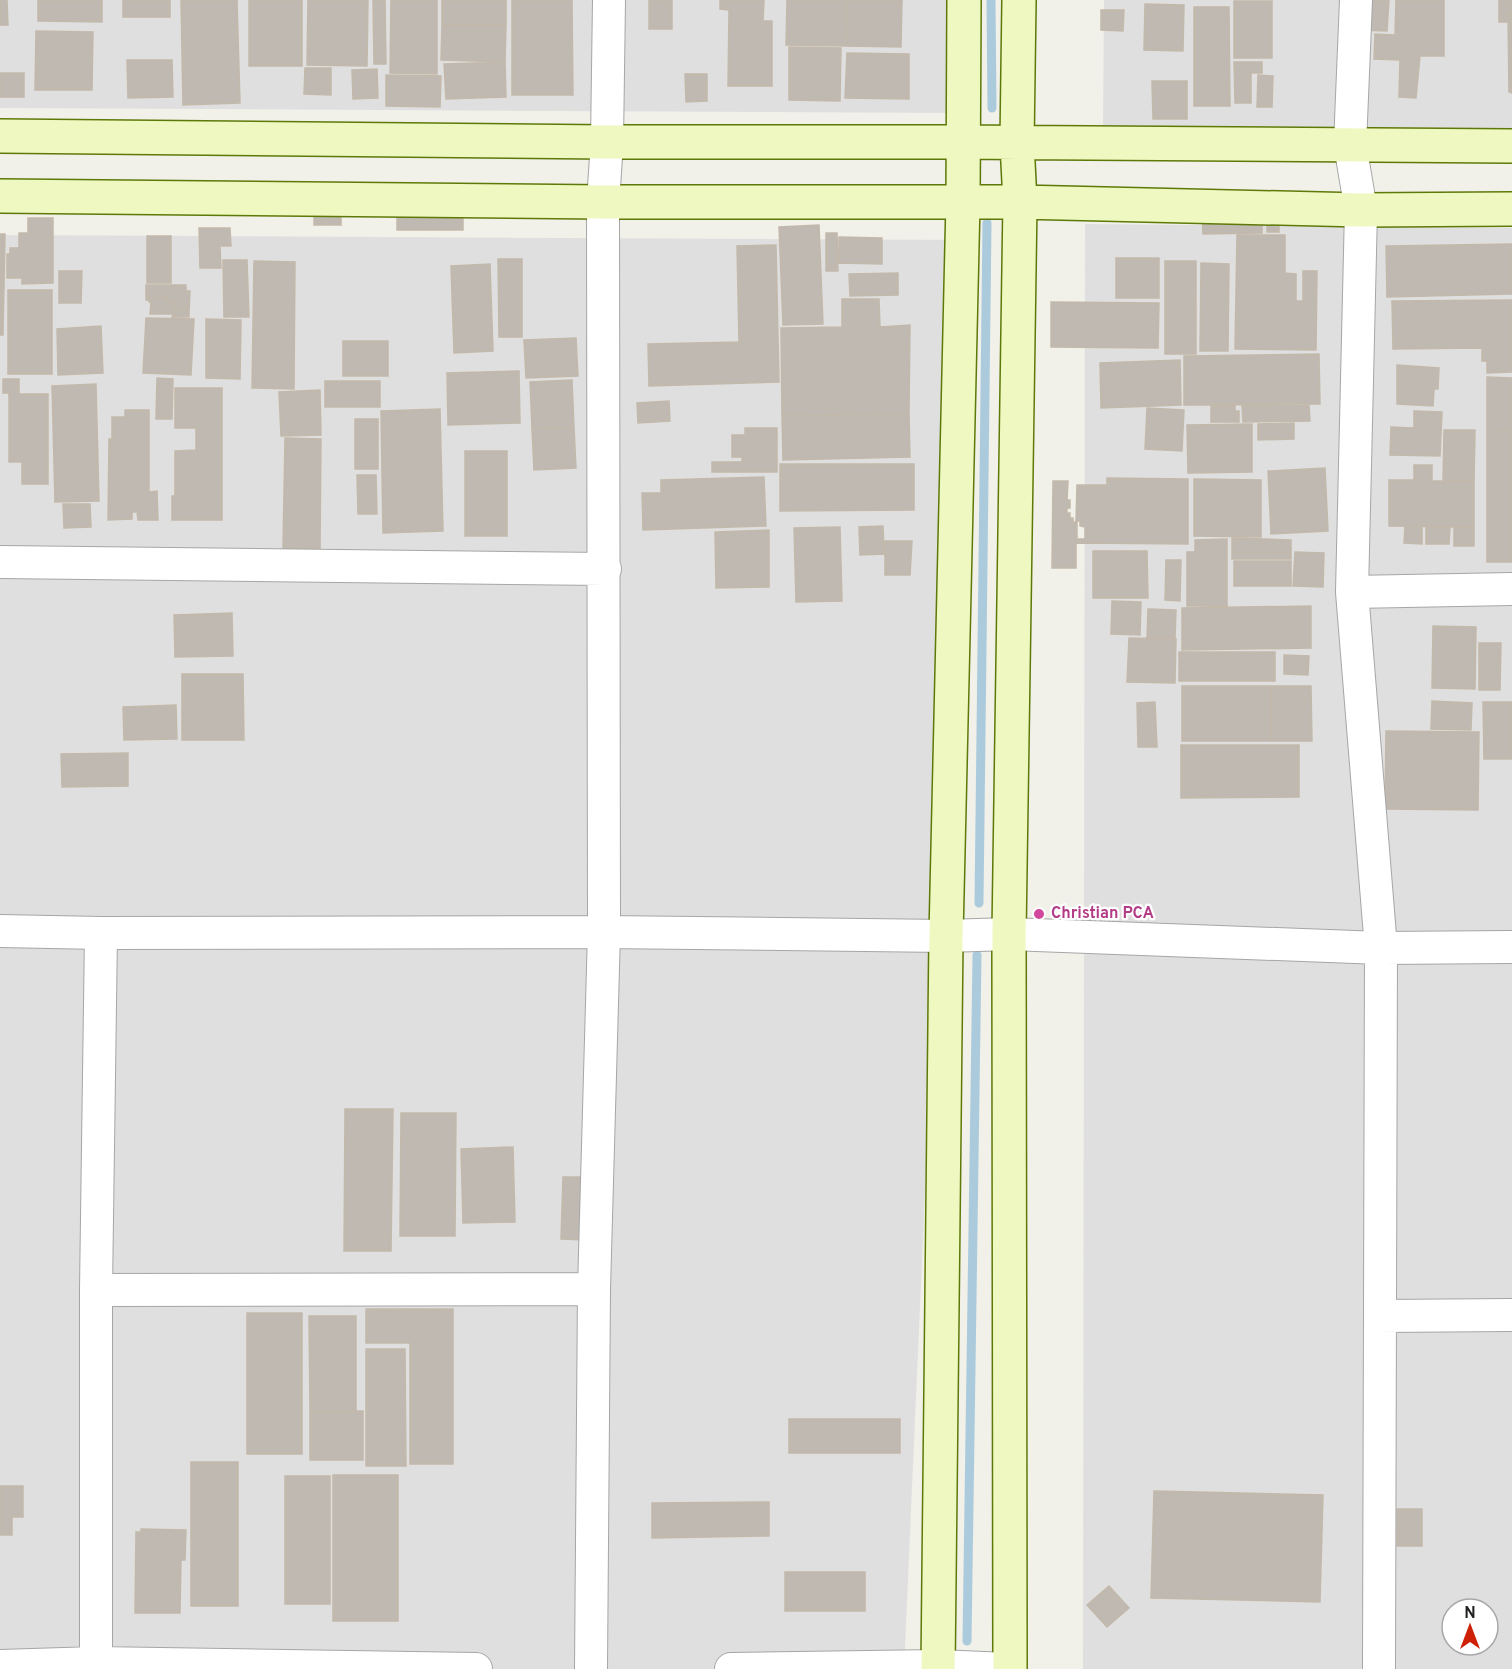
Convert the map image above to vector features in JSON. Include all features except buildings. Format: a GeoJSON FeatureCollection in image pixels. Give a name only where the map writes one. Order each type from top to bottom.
{"type":"FeatureCollection","features":[{"type":"Feature","properties":{"kind":"street"},"geometry":{"type":"LineString","coordinates":[[591,1669],[594,1289],[604,932],[603,202],[607,142],[609,0]]}},
{"type":"Feature","properties":{"kind":"street"},"geometry":{"type":"LineString","coordinates":[[938,1668],[946,936],[963,202],[964,0]]}},
{"type":"Feature","properties":{"kind":"street"},"geometry":{"type":"LineString","coordinates":[[731,1669],[1008,1669],[1009,934],[1020,202],[1017,142],[1019,0]]}},
{"type":"Feature","properties":{"kind":"street"},"geometry":{"type":"LineString","coordinates":[[1356,0],[1350,145],[1361,210],[1352,592],[1381,948],[1378,1669]]}},
{"type":"Feature","properties":{"kind":"street"},"geometry":{"type":"LineString","coordinates":[[0,136],[607,142],[1017,142],[1512,146]]}},
{"type":"Feature","properties":{"kind":"street"},"geometry":{"type":"LineString","coordinates":[[0,196],[603,202],[1020,202],[1361,210],[1512,210]]}},
{"type":"Feature","properties":{"kind":"street"},"geometry":{"type":"LineString","coordinates":[[0,562],[604,569]]}},
{"type":"Feature","properties":{"kind":"street"},"geometry":{"type":"LineString","coordinates":[[1352,592],[1512,589]]}},
{"type":"Feature","properties":{"kind":"street"},"geometry":{"type":"LineString","coordinates":[[0,931],[101,933],[604,932],[946,936],[1009,934],[1381,948],[1512,947]]}},
{"type":"Feature","properties":{"kind":"street"},"geometry":{"type":"LineString","coordinates":[[96,1666],[96,1290],[101,933]]}},
{"type":"Feature","properties":{"kind":"street"},"geometry":{"type":"LineString","coordinates":[[96,1290],[594,1289]]}},
{"type":"Feature","properties":{"kind":"street"},"geometry":{"type":"LineString","coordinates":[[1380,1316],[1512,1315]]}},
{"type":"Feature","properties":{"kind":"street"},"geometry":{"type":"LineString","coordinates":[[0,1666],[476,1669]]}},
{"type":"Feature","properties":{"kind":"shaded area"},"geometry":{"type":"Polygon","coordinates":[[[0,0],[963,0],[963,113],[0,108],[0,0]]]}},
{"type":"Feature","properties":{"kind":"shaded area"},"geometry":{"type":"Polygon","coordinates":[[[1104,0],[1512,0],[1512,136],[1103,132],[1104,0]]]}},
{"type":"Feature","properties":{"kind":"shaded area"},"geometry":{"type":"Polygon","coordinates":[[[1085,224],[1512,228],[1512,1669],[1083,1669],[1085,224]]]}},
{"type":"Feature","properties":{"kind":"shaded area"},"geometry":{"type":"Polygon","coordinates":[[[0,235],[967,240],[904,1669],[0,1669],[0,235]]]}},
{"type":"Feature","properties":{"kind":"waterway"},"geometry":{"type":"LineString","coordinates":[[991,0],[992,108]]}},
{"type":"Feature","properties":{"kind":"waterway"},"geometry":{"type":"LineString","coordinates":[[979,903],[987,223]]}},
{"type":"Feature","properties":{"kind":"waterway"},"geometry":{"type":"LineString","coordinates":[[967,1641],[977,955]]}},
{"type":"Feature","properties":{"kind":"place","name":"Christian PCA"},"geometry":{"type":"Point","coordinates":[1039,914]}}]}
